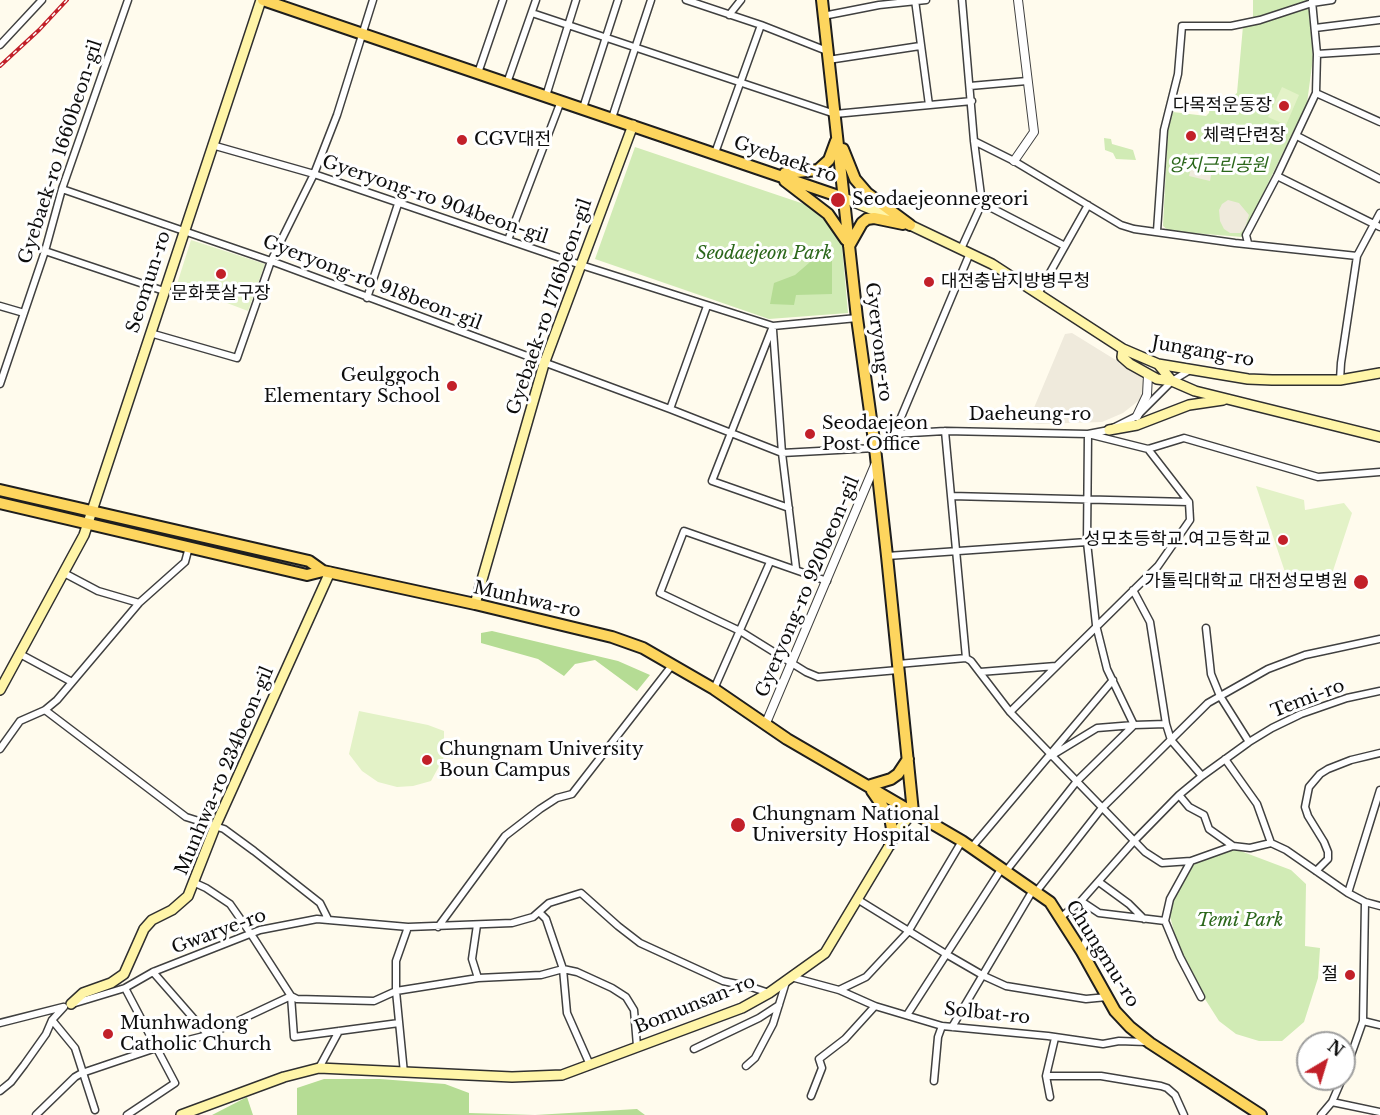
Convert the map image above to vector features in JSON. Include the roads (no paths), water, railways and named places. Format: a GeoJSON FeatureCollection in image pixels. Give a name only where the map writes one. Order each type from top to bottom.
{"type":"FeatureCollection","features":[{"type":"Feature","properties":{"kind":"main road","name":"Gyebaek-ro"},"geometry":{"type":"LineString","coordinates":[[262,0],[844,198]]}},
{"type":"Feature","properties":{"kind":"main road","name":"Seomun-ro"},"geometry":{"type":"LineString","coordinates":[[0,690],[64,573],[88,523],[262,0]]}},
{"type":"Feature","properties":{"kind":"main road","name":"Gyeryong-ro"},"geometry":{"type":"LineString","coordinates":[[822,0],[857,318],[877,462],[913,812]]}},
{"type":"Feature","properties":{"kind":"main road","name":"Gyebaek-ro 1716beon-gil"},"geometry":{"type":"LineString","coordinates":[[475,604],[544,364],[633,125]]}},
{"type":"Feature","properties":{"kind":"main road"},"geometry":{"type":"LineString","coordinates":[[776,174],[818,170],[833,153],[837,132]]}},
{"type":"Feature","properties":{"kind":"main road"},"geometry":{"type":"LineString","coordinates":[[837,132],[855,179],[867,193],[910,225]]}},
{"type":"Feature","properties":{"kind":"main road"},"geometry":{"type":"LineString","coordinates":[[776,174],[828,214],[849,246],[862,223],[867,219],[874,218],[910,225]]}},
{"type":"Feature","properties":{"kind":"main road","name":"Jungang-ro"},"geometry":{"type":"LineString","coordinates":[[844,198],[910,225],[992,264],[1123,349],[1158,364],[1248,379],[1340,380],[1380,373]]}},
{"type":"Feature","properties":{"kind":"main road"},"geometry":{"type":"LineString","coordinates":[[1123,349],[1122,357],[1157,379],[1172,381],[1230,400],[1380,437]]}},
{"type":"Feature","properties":{"kind":"main road"},"geometry":{"type":"LineString","coordinates":[[1158,364],[1172,381]]}},
{"type":"Feature","properties":{"kind":"main road"},"geometry":{"type":"LineString","coordinates":[[1110,430],[1137,425],[1189,405],[1230,400]]}},
{"type":"Feature","properties":{"kind":"main road","name":"Munhwa-ro"},"geometry":{"type":"LineString","coordinates":[[0,490],[309,561],[327,572]]}},
{"type":"Feature","properties":{"kind":"main road","name":"Munhwa-ro"},"geometry":{"type":"LineString","coordinates":[[0,503],[307,574],[327,572],[612,637],[643,648],[674,664],[787,739],[913,812]]}},
{"type":"Feature","properties":{"kind":"main road","name":"Munhwa-ro 234beon-gil"},"geometry":{"type":"LineString","coordinates":[[68,1005],[84,993],[111,983],[124,974],[144,929],[152,920],[172,910],[188,896],[215,827],[327,572]]}},
{"type":"Feature","properties":{"kind":"main road"},"geometry":{"type":"LineString","coordinates":[[890,844],[892,829],[890,817],[868,786],[878,784],[898,774],[908,759]]}},
{"type":"Feature","properties":{"kind":"main road","name":"Chungmu-ro"},"geometry":{"type":"LineString","coordinates":[[913,812],[972,847],[1050,902],[1116,1011],[1130,1027],[1150,1043],[1261,1115]]}},
{"type":"Feature","properties":{"kind":"main road","name":"Bomunsan-ro"},"geometry":{"type":"LineString","coordinates":[[181,1115],[284,1077],[319,1068],[512,1077],[562,1075],[742,1008],[769,993],[825,953],[890,844],[913,812]]}},
{"type":"Feature","properties":{"kind":"street"},"geometry":{"type":"LineString","coordinates":[[0,45],[42,0]]}},
{"type":"Feature","properties":{"kind":"street","name":"Gyebaek-ro 1660beon-gil"},"geometry":{"type":"LineString","coordinates":[[0,384],[2,370],[45,251],[62,189],[128,0]]}},
{"type":"Feature","properties":{"kind":"street"},"geometry":{"type":"LineString","coordinates":[[150,333],[237,358],[271,261],[314,174],[337,115],[373,0]]}},
{"type":"Feature","properties":{"kind":"street"},"geometry":{"type":"LineString","coordinates":[[478,73],[503,0]]}},
{"type":"Feature","properties":{"kind":"street"},"geometry":{"type":"LineString","coordinates":[[507,83],[536,0]]}},
{"type":"Feature","properties":{"kind":"street"},"geometry":{"type":"LineString","coordinates":[[546,96],[576,0]]}},
{"type":"Feature","properties":{"kind":"street"},"geometry":{"type":"LineString","coordinates":[[583,108],[618,0]]}},
{"type":"Feature","properties":{"kind":"street"},"geometry":{"type":"LineString","coordinates":[[612,118],[651,0]]}},
{"type":"Feature","properties":{"kind":"street"},"geometry":{"type":"LineString","coordinates":[[686,0],[761,25],[827,56],[920,46]]}},
{"type":"Feature","properties":{"kind":"street"},"geometry":{"type":"LineString","coordinates":[[729,15],[741,0]]}},
{"type":"Feature","properties":{"kind":"street"},"geometry":{"type":"LineString","coordinates":[[823,16],[879,2],[926,0]]}},
{"type":"Feature","properties":{"kind":"street"},"geometry":{"type":"LineString","coordinates":[[875,448],[894,434],[982,203],[974,141],[962,0]]}},
{"type":"Feature","properties":{"kind":"street"},"geometry":{"type":"LineString","coordinates":[[1012,160],[1034,132],[1018,0]]}},
{"type":"Feature","properties":{"kind":"street"},"geometry":{"type":"LineString","coordinates":[[1157,231],[1164,130],[1178,74],[1182,26],[1231,26],[1260,20],[1312,1],[1332,0]]}},
{"type":"Feature","properties":{"kind":"street"},"geometry":{"type":"LineString","coordinates":[[915,1],[929,105]]}},
{"type":"Feature","properties":{"kind":"street"},"geometry":{"type":"LineString","coordinates":[[1248,243],[1246,235],[1297,136],[1316,93],[1317,54],[1312,1]]}},
{"type":"Feature","properties":{"kind":"street"},"geometry":{"type":"LineString","coordinates":[[532,13],[835,114],[972,101]]}},
{"type":"Feature","properties":{"kind":"street"},"geometry":{"type":"LineString","coordinates":[[1315,28],[1380,20]]}},
{"type":"Feature","properties":{"kind":"street","name":"Gyebaek-ro"},"geometry":{"type":"LineString","coordinates":[[715,153],[761,25]]}},
{"type":"Feature","properties":{"kind":"street"},"geometry":{"type":"LineString","coordinates":[[1317,54],[1380,50]]}},
{"type":"Feature","properties":{"kind":"street"},"geometry":{"type":"LineString","coordinates":[[970,86],[1027,81]]}},
{"type":"Feature","properties":{"kind":"street"},"geometry":{"type":"LineString","coordinates":[[1316,93],[1380,123]]}},
{"type":"Feature","properties":{"kind":"street"},"geometry":{"type":"LineString","coordinates":[[508,240],[561,101]]}},
{"type":"Feature","properties":{"kind":"street"},"geometry":{"type":"LineString","coordinates":[[1297,136],[1380,179]]}},
{"type":"Feature","properties":{"kind":"street"},"geometry":{"type":"LineString","coordinates":[[974,141],[1012,160],[1121,225],[1134,229],[1357,256]]}},
{"type":"Feature","properties":{"kind":"street","name":"Gyeryong-ro 904beon-gil"},"geometry":{"type":"LineString","coordinates":[[213,145],[314,174],[581,266],[773,326],[857,318]]}},
{"type":"Feature","properties":{"kind":"street"},"geometry":{"type":"LineString","coordinates":[[1277,176],[1377,225]]}},
{"type":"Feature","properties":{"kind":"street","name":"Gyeryong-ro 918beon-gil"},"geometry":{"type":"LineString","coordinates":[[62,189],[271,261],[782,453],[875,448]]}},
{"type":"Feature","properties":{"kind":"street"},"geometry":{"type":"LineString","coordinates":[[982,203],[1065,246]]}},
{"type":"Feature","properties":{"kind":"street"},"geometry":{"type":"LineString","coordinates":[[367,298],[398,204]]}},
{"type":"Feature","properties":{"kind":"street"},"geometry":{"type":"LineString","coordinates":[[1038,294],[1088,205]]}},
{"type":"Feature","properties":{"kind":"street"},"geometry":{"type":"LineString","coordinates":[[1340,380],[1357,256],[1377,225],[1380,213]]}},
{"type":"Feature","properties":{"kind":"street"},"geometry":{"type":"LineString","coordinates":[[45,251],[164,291]]}},
{"type":"Feature","properties":{"kind":"street"},"geometry":{"type":"LineString","coordinates":[[0,306],[24,313]]}},
{"type":"Feature","properties":{"kind":"street"},"geometry":{"type":"LineString","coordinates":[[670,409],[707,306]]}},
{"type":"Feature","properties":{"kind":"street"},"geometry":{"type":"LineString","coordinates":[[773,326],[712,481],[789,508]]}},
{"type":"Feature","properties":{"kind":"street"},"geometry":{"type":"LineString","coordinates":[[773,326],[782,453],[796,568]]}},
{"type":"Feature","properties":{"kind":"street","name":"Daeheung-ro"},"geometry":{"type":"LineString","coordinates":[[894,434],[945,431],[1088,434],[1110,430],[1137,416],[1172,381],[1190,370]]}},
{"type":"Feature","properties":{"kind":"street"},"geometry":{"type":"LineString","coordinates":[[1137,416],[1147,396],[1148,375]]}},
{"type":"Feature","properties":{"kind":"street"},"geometry":{"type":"LineString","coordinates":[[945,431],[966,658],[980,672],[1010,712],[1101,809],[1145,852],[1162,863],[1191,861],[1233,846],[1250,848],[1271,843],[1286,850],[1348,893],[1365,902],[1380,906]]}},
{"type":"Feature","properties":{"kind":"street"},"geometry":{"type":"LineString","coordinates":[[1134,725],[1107,669],[1096,626],[1087,542],[1088,434],[1148,449],[1184,438],[1318,477],[1380,472]]}},
{"type":"Feature","properties":{"kind":"street"},"geometry":{"type":"LineString","coordinates":[[1010,712],[1158,566],[1190,520],[1189,502],[1148,449]]}},
{"type":"Feature","properties":{"kind":"street","name":"Gyeryong-ro 920beon-gil"},"geometry":{"type":"LineString","coordinates":[[766,723],[877,462]]}},
{"type":"Feature","properties":{"kind":"street"},"geometry":{"type":"LineString","coordinates":[[951,496],[1189,502]]}},
{"type":"Feature","properties":{"kind":"street"},"geometry":{"type":"LineString","coordinates":[[827,581],[796,568],[770,562],[684,531],[660,593],[740,631],[818,677],[966,658]]}},
{"type":"Feature","properties":{"kind":"street"},"geometry":{"type":"LineString","coordinates":[[887,556],[1087,542]]}},
{"type":"Feature","properties":{"kind":"street"},"geometry":{"type":"LineString","coordinates":[[0,749],[20,721],[45,710],[57,700],[139,603],[185,562],[189,546]]}},
{"type":"Feature","properties":{"kind":"street"},"geometry":{"type":"LineString","coordinates":[[714,689],[770,562]]}},
{"type":"Feature","properties":{"kind":"street"},"geometry":{"type":"LineString","coordinates":[[64,573],[98,591],[139,603]]}},
{"type":"Feature","properties":{"kind":"street"},"geometry":{"type":"LineString","coordinates":[[1132,590],[1150,622],[1166,724],[1171,740],[1202,776]]}},
{"type":"Feature","properties":{"kind":"street"},"geometry":{"type":"LineString","coordinates":[[1206,628],[1211,674],[1220,696],[1249,742]]}},
{"type":"Feature","properties":{"kind":"street"},"geometry":{"type":"LineString","coordinates":[[952,1027],[1035,891],[1101,809],[1208,703],[1268,669],[1305,655],[1380,639]]}},
{"type":"Feature","properties":{"kind":"street"},"geometry":{"type":"LineString","coordinates":[[20,654],[72,682]]}},
{"type":"Feature","properties":{"kind":"street"},"geometry":{"type":"LineString","coordinates":[[438,927],[505,836],[557,798],[572,794],[674,664]]}},
{"type":"Feature","properties":{"kind":"street"},"geometry":{"type":"LineString","coordinates":[[980,672],[1056,666]]}},
{"type":"Feature","properties":{"kind":"street"},"geometry":{"type":"LineString","coordinates":[[972,847],[1113,680]]}},
{"type":"Feature","properties":{"kind":"street","name":"Temi-ro"},"geometry":{"type":"LineString","coordinates":[[1061,917],[1081,901],[1134,840],[1179,795],[1225,759],[1249,742],[1300,714],[1347,698],[1380,691]]}},
{"type":"Feature","properties":{"kind":"street"},"geometry":{"type":"LineString","coordinates":[[45,710],[186,818],[224,829],[320,903],[328,919]]}},
{"type":"Feature","properties":{"kind":"street"},"geometry":{"type":"LineString","coordinates":[[1051,756],[1097,728],[1166,724]]}},
{"type":"Feature","properties":{"kind":"street"},"geometry":{"type":"LineString","coordinates":[[907,1015],[1004,870],[1077,781],[1134,725]]}},
{"type":"Feature","properties":{"kind":"street"},"geometry":{"type":"LineString","coordinates":[[1316,871],[1328,859],[1328,852],[1305,807],[1309,787],[1320,774],[1328,769],[1351,760],[1380,753]]}},
{"type":"Feature","properties":{"kind":"street"},"geometry":{"type":"LineString","coordinates":[[1225,759],[1257,804],[1271,843]]}},
{"type":"Feature","properties":{"kind":"street"},"geometry":{"type":"LineString","coordinates":[[1348,893],[1380,790]]}},
{"type":"Feature","properties":{"kind":"street"},"geometry":{"type":"LineString","coordinates":[[1179,795],[1188,807],[1204,815],[1209,829],[1233,846]]}},
{"type":"Feature","properties":{"kind":"street"},"geometry":{"type":"LineString","coordinates":[[839,990],[867,977],[908,932],[962,841]]}},
{"type":"Feature","properties":{"kind":"street"},"geometry":{"type":"LineString","coordinates":[[1191,861],[1170,899],[1165,921],[1201,997]]}},
{"type":"Feature","properties":{"kind":"street"},"geometry":{"type":"LineString","coordinates":[[1099,882],[1129,904],[1144,919]]}},
{"type":"Feature","properties":{"kind":"street"},"geometry":{"type":"LineString","coordinates":[[195,883],[207,888],[230,904],[291,996],[294,1037],[399,1023]]}},
{"type":"Feature","properties":{"kind":"street","name":"Gwarye-ro"},"geometry":{"type":"LineString","coordinates":[[0,1023],[125,988],[153,972],[260,930],[316,919],[408,927],[512,923],[533,916],[549,903],[581,893],[640,943],[723,981],[769,993]]}},
{"type":"Feature","properties":{"kind":"street"},"geometry":{"type":"LineString","coordinates":[[858,899],[908,932],[984,976],[1006,986],[1086,999],[1108,997]]}},
{"type":"Feature","properties":{"kind":"street"},"geometry":{"type":"LineString","coordinates":[[1081,901],[1099,913],[1165,921]]}},
{"type":"Feature","properties":{"kind":"street"},"geometry":{"type":"LineString","coordinates":[[1081,901],[1082,919],[1087,936],[1082,952]]}},
{"type":"Feature","properties":{"kind":"street"},"geometry":{"type":"LineString","coordinates":[[1356,1041],[1363,1021],[1365,902]]}},
{"type":"Feature","properties":{"kind":"street"},"geometry":{"type":"LineString","coordinates":[[538,912],[546,919],[563,969],[567,1013],[590,1065]]}},
{"type":"Feature","properties":{"kind":"street"},"geometry":{"type":"LineString","coordinates":[[477,925],[472,959],[478,978]]}},
{"type":"Feature","properties":{"kind":"street"},"geometry":{"type":"LineString","coordinates":[[404,1073],[396,991],[396,960],[408,927]]}},
{"type":"Feature","properties":{"kind":"street"},"geometry":{"type":"LineString","coordinates":[[291,996],[297,999],[374,1001],[396,991],[478,978],[541,975],[563,969],[577,972],[626,997],[634,1010],[637,1046]]}},
{"type":"Feature","properties":{"kind":"street","name":"Gwarye-ro"},"geometry":{"type":"LineString","coordinates":[[153,972],[208,1035]]}},
{"type":"Feature","properties":{"kind":"street"},"geometry":{"type":"LineString","coordinates":[[746,1066],[755,1058],[773,1024],[789,979]]}},
{"type":"Feature","properties":{"kind":"street","name":"Solbat-ro"},"geometry":{"type":"LineString","coordinates":[[789,979],[839,990],[875,1006],[942,1026],[1102,1044],[1119,1041],[1150,1043]]}},
{"type":"Feature","properties":{"kind":"street"},"geometry":{"type":"LineString","coordinates":[[125,988],[175,1083],[127,1115]]}},
{"type":"Feature","properties":{"kind":"street"},"geometry":{"type":"LineString","coordinates":[[36,1115],[82,1073],[156,1048],[208,1035],[291,996]]}},
{"type":"Feature","properties":{"kind":"street"},"geometry":{"type":"LineString","coordinates":[[0,1091],[11,1082],[24,1065],[46,1034],[52,1020],[68,1005]]}},
{"type":"Feature","properties":{"kind":"street"},"geometry":{"type":"LineString","coordinates":[[694,1049],[759,1018],[779,1005]]}},
{"type":"Feature","properties":{"kind":"street"},"geometry":{"type":"LineString","coordinates":[[811,1096],[822,1068],[819,1059],[845,1039],[875,1006]]}},
{"type":"Feature","properties":{"kind":"street"},"geometry":{"type":"LineString","coordinates":[[52,1020],[75,1048],[94,1110]]}},
{"type":"Feature","properties":{"kind":"street"},"geometry":{"type":"LineString","coordinates":[[1363,1021],[1380,1025]]}},
{"type":"Feature","properties":{"kind":"street"},"geometry":{"type":"LineString","coordinates":[[934,1081],[938,1037],[942,1026]]}},
{"type":"Feature","properties":{"kind":"street"},"geometry":{"type":"LineString","coordinates":[[319,1068],[339,1031]]}},
{"type":"Feature","properties":{"kind":"street"},"geometry":{"type":"LineString","coordinates":[[1050,1097],[1046,1076],[1055,1038]]}},
{"type":"Feature","properties":{"kind":"street"},"geometry":{"type":"LineString","coordinates":[[1046,1076],[1101,1077],[1161,1086],[1175,1095],[1184,1115]]}},
{"type":"Feature","properties":{"kind":"street"},"geometry":{"type":"LineString","coordinates":[[1321,1115],[1332,1102],[1337,1091]]}},
{"type":"Feature","properties":{"kind":"street"},"geometry":{"type":"LineString","coordinates":[[1332,1102],[1380,1112]]}},
{"type":"Feature","properties":{"kind":"railway"},"geometry":{"type":"LineString","coordinates":[[0,66],[67,0]]}},
{"type":"Feature","properties":{"kind":"place","name":"다목적운동장"},"geometry":{"type":"Point","coordinates":[1284,106]}},
{"type":"Feature","properties":{"kind":"place","name":"체력단련장"},"geometry":{"type":"Point","coordinates":[1191,136]}},
{"type":"Feature","properties":{"kind":"place","name":"CGV대전"},"geometry":{"type":"Point","coordinates":[462,140]}},
{"type":"Feature","properties":{"kind":"place","name":"Seodaejeonnegeori"},"geometry":{"type":"Point","coordinates":[838,200]}},
{"type":"Feature","properties":{"kind":"place","name":"문화풋살구장"},"geometry":{"type":"Point","coordinates":[221,274]}},
{"type":"Feature","properties":{"kind":"place","name":"대전충남지방병무청"},"geometry":{"type":"Point","coordinates":[929,282]}},
{"type":"Feature","properties":{"kind":"place","name":"Geulggoch Elementary School"},"geometry":{"type":"Point","coordinates":[452,386]}},
{"type":"Feature","properties":{"kind":"place","name":"Seodaejeon Post Office"},"geometry":{"type":"Point","coordinates":[810,434]}},
{"type":"Feature","properties":{"kind":"place","name":"성모초등학교.여고등학교"},"geometry":{"type":"Point","coordinates":[1283,540]}},
{"type":"Feature","properties":{"kind":"place","name":"가톨릭대학교 대전성모병원"},"geometry":{"type":"Point","coordinates":[1361,582]}},
{"type":"Feature","properties":{"kind":"place","name":"Chungnam University Boun Campus"},"geometry":{"type":"Point","coordinates":[427,760]}},
{"type":"Feature","properties":{"kind":"place","name":"Chungnam National University Hospital"},"geometry":{"type":"Point","coordinates":[738,825]}},
{"type":"Feature","properties":{"kind":"place","name":"절"},"geometry":{"type":"Point","coordinates":[1350,975]}},
{"type":"Feature","properties":{"kind":"place","name":"Munhwadong Catholic Church"},"geometry":{"type":"Point","coordinates":[108,1034]}},
{"type":"Feature","properties":{"kind":"park label","name":"양지근린공원"},"geometry":{"type":"Point","coordinates":[1218,166]}},
{"type":"Feature","properties":{"kind":"park label","name":"Seodaejeon Park"},"geometry":{"type":"Point","coordinates":[764,254]}},
{"type":"Feature","properties":{"kind":"park label","name":"Temi Park"},"geometry":{"type":"Point","coordinates":[1240,921]}}]}
